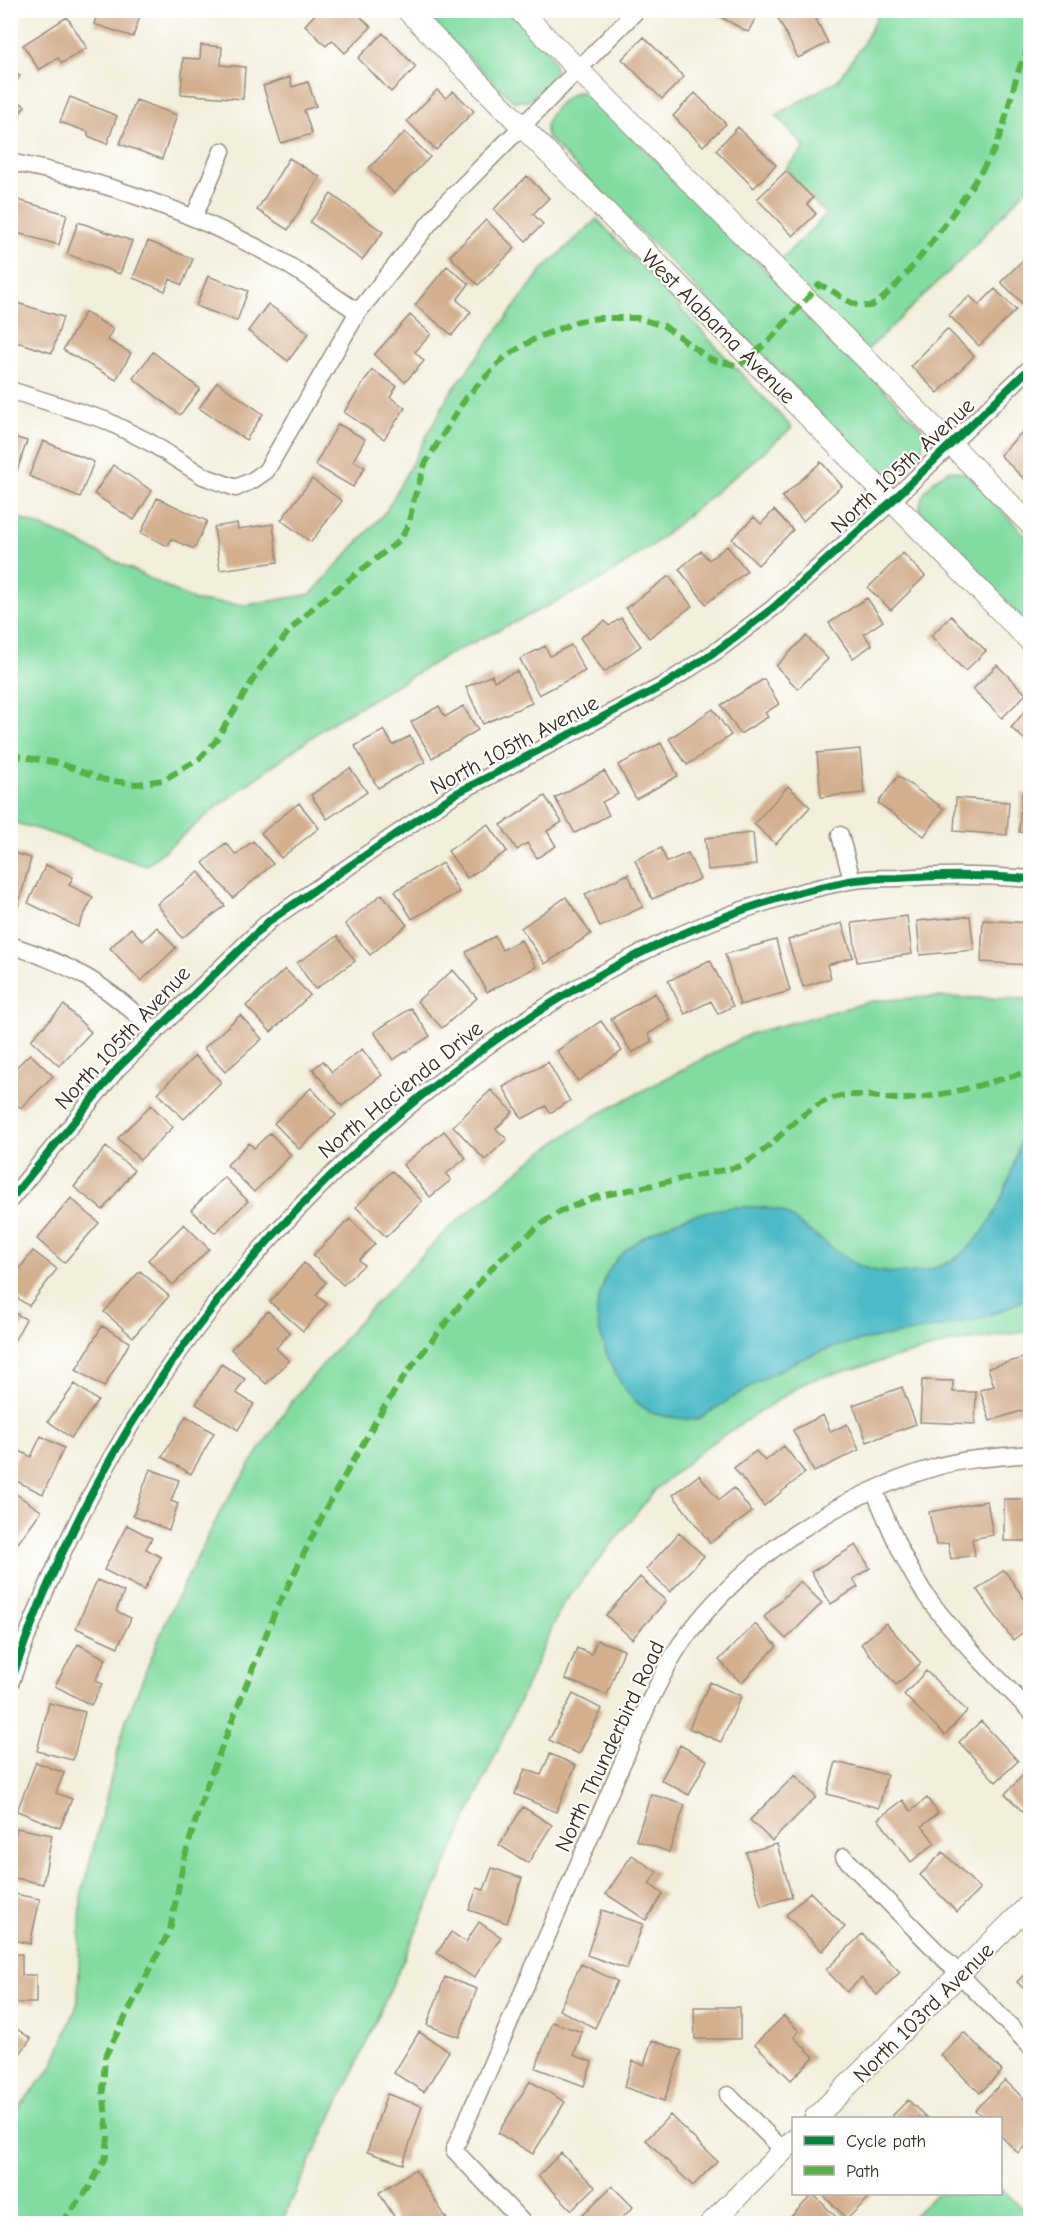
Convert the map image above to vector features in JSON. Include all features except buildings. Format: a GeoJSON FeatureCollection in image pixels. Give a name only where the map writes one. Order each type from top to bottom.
{"type":"FeatureCollection","features":[{"type":"Feature","properties":{"kind":"street","name":"West Alabama Avenue"},"geometry":{"type":"LineString","coordinates":[[407,10],[1030,640]]}},
{"type":"Feature","properties":{"kind":"street"},"geometry":{"type":"LineString","coordinates":[[519,10],[1030,524]]}},
{"type":"Feature","properties":{"kind":"street"},"geometry":{"type":"LineString","coordinates":[[10,390],[105,420],[152,443],[203,476],[236,488],[254,480],[266,471],[358,312],[445,204],[637,10]]}},
{"type":"Feature","properties":{"kind":"street"},"geometry":{"type":"LineString","coordinates":[[194,217],[222,151]]}},
{"type":"Feature","properties":{"kind":"street"},"geometry":{"type":"LineString","coordinates":[[10,162],[60,172],[194,217],[278,259],[358,312]]}},
{"type":"Feature","properties":{"kind":"street","name":"North 105th Avenue"},"geometry":{"type":"LineString","coordinates":[[10,1200],[81,1110],[154,1031],[269,921],[455,794],[664,685],[718,650],[773,608],[892,501],[1030,368]]}},
{"type":"Feature","properties":{"kind":"street"},"geometry":{"type":"LineString","coordinates":[[840,835],[852,880]]}},
{"type":"Feature","properties":{"kind":"street","name":"North Hacienda Drive"},"geometry":{"type":"LineString","coordinates":[[10,1684],[43,1597],[97,1485],[148,1398],[185,1344],[247,1263],[319,1185],[382,1127],[440,1080],[538,1011],[608,969],[688,930],[731,913],[852,880],[942,875],[1030,879]]}},
{"type":"Feature","properties":{"kind":"street"},"geometry":{"type":"LineString","coordinates":[[10,945],[54,959],[77,970],[101,985],[154,1031]]}},
{"type":"Feature","properties":{"kind":"street","name":"North Thunderbird Road"},"geometry":{"type":"LineString","coordinates":[[524,2223],[454,2150],[650,1702],[682,1643],[730,1587],[767,1551],[813,1521],[874,1490],[937,1467],[1030,1454]]}},
{"type":"Feature","properties":{"kind":"street"},"geometry":{"type":"LineString","coordinates":[[874,1490],[893,1537],[929,1600],[976,1655],[1030,1711]]}},
{"type":"Feature","properties":{"kind":"street"},"geometry":{"type":"LineString","coordinates":[[844,1857],[1030,2046]]}},
{"type":"Feature","properties":{"kind":"street","name":"North 103rd Avenue"},"geometry":{"type":"LineString","coordinates":[[816,2117],[1030,1905]]}},
{"type":"Feature","properties":{"kind":"street"},"geometry":{"type":"LineString","coordinates":[[710,2223],[788,2145],[728,2095]]}},
{"type":"Feature","properties":{"kind":"green space"},"geometry":{"type":"Polygon","coordinates":[[[421,11],[509,11],[546,48],[555,65],[554,73],[547,85],[528,101],[513,101],[421,11]]]}},
{"type":"Feature","properties":{"kind":"green space"},"geometry":{"type":"Polygon","coordinates":[[[880,11],[1030,11],[1030,185],[964,257],[861,356],[773,267],[826,215],[786,168],[805,148],[776,115],[838,80],[862,46],[880,11]]]}},
{"type":"Feature","properties":{"kind":"green space"},"geometry":{"type":"Polygon","coordinates":[[[577,92],[589,93],[921,427],[924,434],[921,450],[911,464],[892,475],[875,469],[548,138],[546,124],[549,117],[558,105],[577,92]]]}},
{"type":"Feature","properties":{"kind":"green space"},"geometry":{"type":"Polygon","coordinates":[[[597,219],[792,428],[654,544],[604,578],[444,657],[328,725],[221,804],[146,866],[11,822],[11,515],[65,536],[195,601],[248,605],[311,594],[386,511],[449,395],[542,270],[597,219]]]}},
{"type":"Feature","properties":{"kind":"green space"},"geometry":{"type":"Polygon","coordinates":[[[951,470],[967,474],[1030,540],[1030,626],[920,511],[922,498],[929,486],[951,470]]]}},
{"type":"Feature","properties":{"kind":"green space"},"geometry":{"type":"Polygon","coordinates":[[[926,997],[1030,999],[1030,1331],[951,1343],[807,1381],[707,1446],[656,1489],[563,1604],[355,2068],[281,2223],[11,2223],[10,2118],[53,2066],[78,2002],[81,1897],[125,1723],[168,1616],[223,1506],[291,1402],[366,1313],[450,1227],[540,1153],[593,1117],[750,1034],[872,1001],[926,997]]]}},
{"type":"Feature","properties":{"kind":"green space"},"geometry":{"type":"Polygon","coordinates":[[[1002,2190],[1025,2211],[1030,2212],[1030,2223],[906,2223],[935,2195],[1002,2195],[1002,2190]]]}},
{"type":"Feature","properties":{"kind":"water"},"geometry":{"type":"Polygon","coordinates":[[[1030,1107],[1030,1296],[978,1319],[864,1340],[809,1356],[766,1377],[697,1420],[653,1413],[628,1393],[613,1368],[602,1340],[597,1306],[605,1278],[613,1264],[640,1240],[656,1230],[692,1215],[726,1208],[760,1207],[787,1214],[841,1254],[872,1270],[892,1273],[914,1272],[943,1265],[963,1253],[979,1237],[992,1218],[1011,1174],[1030,1107]]]}},
{"type":"Feature","properties":{"kind":"marked path"},"geometry":{"type":"LineString","coordinates":[[10,755],[59,763],[105,780],[137,784],[163,780],[199,759],[215,742],[259,670],[290,630],[315,606],[400,540],[409,524],[413,502],[425,464],[466,397],[506,356],[536,338],[579,321],[598,318],[637,318],[664,326],[710,359],[739,366],[767,343],[819,285],[849,302],[862,306],[869,306],[881,300],[917,261],[937,235],[988,160],[1001,134],[1019,69],[1030,46]]}},
{"type":"Feature","properties":{"kind":"marked path"},"geometry":{"type":"LineString","coordinates":[[61,2224],[89,2188],[106,2156],[108,2137],[103,2090],[105,2057],[170,1930],[184,1859],[205,1790],[275,1612],[328,1505],[381,1412],[405,1375],[463,1301],[498,1261],[541,1224],[561,1211],[596,1197],[737,1167],[762,1151],[808,1112],[833,1098],[860,1095],[906,1099],[937,1095],[1030,1071]]}},
{"type":"Feature","properties":{"kind":"cycle path"},"geometry":{"type":"LineString","coordinates":[[10,1200],[118,1068],[269,921],[455,794],[664,685],[718,650],[773,608],[892,501],[1030,368]]}},
{"type":"Feature","properties":{"kind":"cycle path"},"geometry":{"type":"LineString","coordinates":[[10,1684],[46,1589],[90,1498],[140,1411],[196,1329],[259,1251],[328,1178],[403,1111],[483,1049],[568,993],[657,945],[751,907],[799,892],[861,879],[931,876],[1030,879]]}}]}
